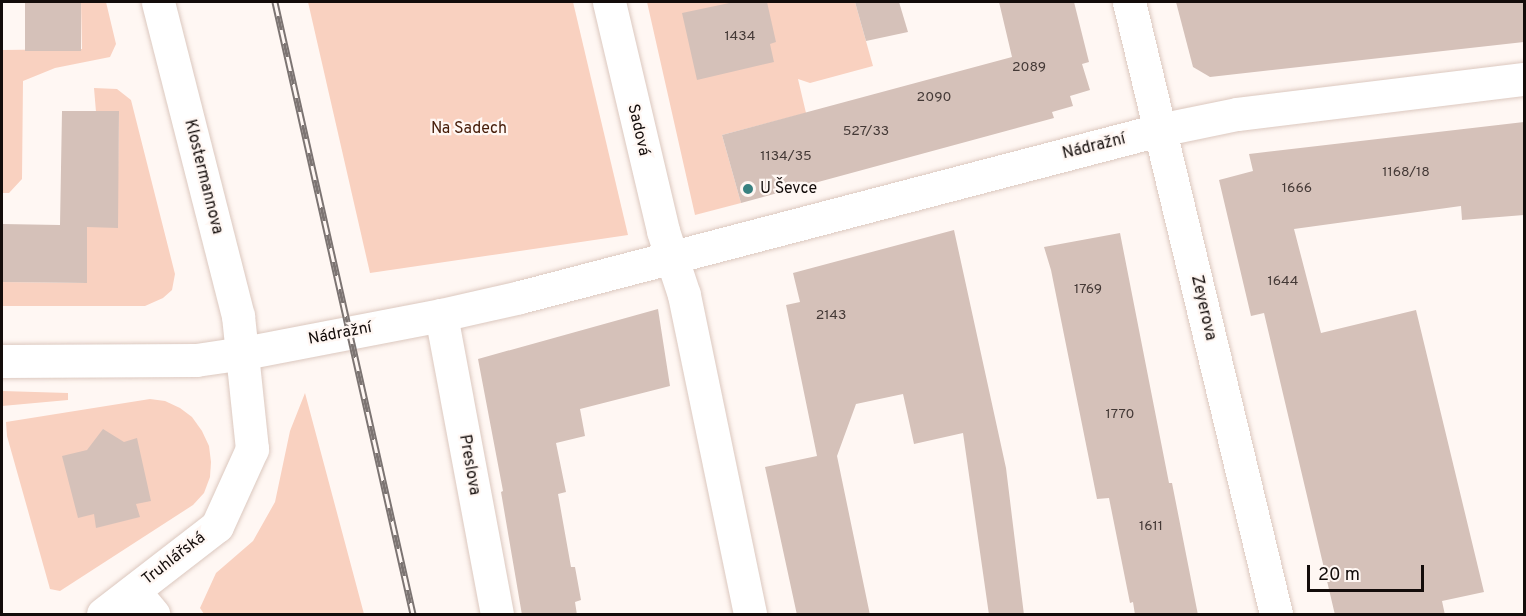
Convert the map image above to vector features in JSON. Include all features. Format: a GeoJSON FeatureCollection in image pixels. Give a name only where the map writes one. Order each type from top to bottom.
{"type":"FeatureCollection","features":[{"type":"Feature","properties":{"kind":"street","name":"Klostermannova"},"geometry":{"type":"LineString","coordinates":[[158,2],[238,316],[244,353]]}},
{"type":"Feature","properties":{"kind":"street","name":"Sadová"},"geometry":{"type":"LineString","coordinates":[[609,2],[660,221],[672,256]]}},
{"type":"Feature","properties":{"kind":"street","name":"Zeyerova"},"geometry":{"type":"LineString","coordinates":[[1130,2],[1276,615]]}},
{"type":"Feature","properties":{"kind":"street","name":"Nádražní"},"geometry":{"type":"LineString","coordinates":[[2,361],[196,360],[244,353],[441,315],[1159,130],[1237,114],[1524,79]]}},
{"type":"Feature","properties":{"kind":"street"},"geometry":{"type":"LineString","coordinates":[[672,256],[684,295],[750,615]]}},
{"type":"Feature","properties":{"kind":"street","name":"Preslova"},"geometry":{"type":"LineString","coordinates":[[441,315],[497,615]]}},
{"type":"Feature","properties":{"kind":"street","name":"Truhlářská"},"geometry":{"type":"LineString","coordinates":[[103,615],[143,603],[217,526],[252,449],[244,353]]}},
{"type":"Feature","properties":{"kind":"green space"},"geometry":{"type":"Polygon","coordinates":[[[81,2],[106,2],[116,44],[110,57],[55,68],[23,81],[22,179],[9,193],[2,193],[2,50],[82,49],[81,2]]]}},
{"type":"Feature","properties":{"kind":"green space","name":"Na Sadech"},"geometry":{"type":"Polygon","coordinates":[[[308,2],[573,2],[628,235],[370,273],[308,2]]]}},
{"type":"Feature","properties":{"kind":"green space"},"geometry":{"type":"Polygon","coordinates":[[[647,2],[855,2],[873,66],[810,83],[798,79],[806,113],[722,135],[741,203],[695,215],[647,2]]]}},
{"type":"Feature","properties":{"kind":"green space"},"geometry":{"type":"Polygon","coordinates":[[[94,88],[117,89],[131,100],[175,274],[172,290],[163,298],[145,306],[2,306],[2,282],[87,283],[87,227],[117,227],[119,112],[96,112],[94,88]]]}},
{"type":"Feature","properties":{"kind":"green space"},"geometry":{"type":"Polygon","coordinates":[[[2,391],[68,393],[68,400],[2,406],[2,391]]]}},
{"type":"Feature","properties":{"kind":"green space"},"geometry":{"type":"Polygon","coordinates":[[[305,393],[364,614],[204,614],[200,608],[216,573],[253,541],[275,502],[290,431],[305,393]]]}},
{"type":"Feature","properties":{"kind":"green space"},"geometry":{"type":"Polygon","coordinates":[[[150,399],[165,401],[180,408],[192,417],[202,431],[209,446],[211,462],[210,477],[204,493],[193,505],[60,591],[50,589],[7,436],[6,422],[150,399]]]}},
{"type":"Feature","properties":{"kind":"building"},"geometry":{"type":"Polygon","coordinates":[[[25,2],[81,2],[81,51],[25,51],[25,2]]]}},
{"type":"Feature","properties":{"kind":"building"},"geometry":{"type":"Polygon","coordinates":[[[734,2],[767,2],[776,42],[770,44],[774,62],[697,80],[682,13],[734,2]]]}},
{"type":"Feature","properties":{"kind":"building"},"geometry":{"type":"Polygon","coordinates":[[[855,2],[899,2],[908,32],[866,41],[855,2]]]}},
{"type":"Feature","properties":{"kind":"building"},"geometry":{"type":"Polygon","coordinates":[[[999,2],[1074,2],[1089,62],[1082,64],[1090,90],[1070,96],[1073,106],[1052,112],[1054,118],[741,203],[722,135],[1012,57],[999,2]]]}},
{"type":"Feature","properties":{"kind":"building"},"geometry":{"type":"Polygon","coordinates":[[[1176,2],[1524,2],[1524,42],[1210,77],[1193,67],[1176,2]]]}},
{"type":"Feature","properties":{"kind":"building"},"geometry":{"type":"Polygon","coordinates":[[[62,111],[119,111],[118,228],[87,227],[87,283],[2,282],[2,224],[60,225],[62,111]]]}},
{"type":"Feature","properties":{"kind":"building"},"geometry":{"type":"Polygon","coordinates":[[[1524,122],[1524,215],[1462,220],[1461,206],[1294,229],[1321,333],[1416,310],[1484,592],[1442,601],[1445,615],[1335,615],[1264,313],[1251,316],[1219,180],[1253,171],[1249,154],[1524,122]]]}},
{"type":"Feature","properties":{"kind":"building"},"geometry":{"type":"Polygon","coordinates":[[[954,230],[1006,468],[1024,615],[989,615],[963,433],[914,444],[903,394],[856,404],[837,456],[870,615],[797,615],[765,467],[817,456],[786,305],[800,302],[793,273],[954,230]]]}},
{"type":"Feature","properties":{"kind":"building"},"geometry":{"type":"Polygon","coordinates":[[[1120,233],[1169,483],[1172,483],[1198,615],[1135,615],[1133,602],[1130,603],[1109,498],[1097,499],[1051,270],[1044,247],[1120,233]]]}},
{"type":"Feature","properties":{"kind":"building"},"geometry":{"type":"Polygon","coordinates":[[[658,309],[670,386],[580,409],[585,436],[556,443],[566,492],[558,494],[571,567],[575,567],[581,600],[575,602],[577,615],[522,615],[501,492],[503,491],[478,359],[658,309]]]}},
{"type":"Feature","properties":{"kind":"building"},"geometry":{"type":"Polygon","coordinates":[[[103,429],[124,442],[137,438],[151,501],[136,504],[140,517],[96,528],[94,514],[78,518],[62,456],[87,450],[103,429]]]}},
{"type":"Feature","properties":{"kind":"railway"},"geometry":{"type":"LineString","coordinates":[[275,2],[413,614]]}},
{"type":"Feature","properties":{"kind":"place","name":"U Ševce"},"geometry":{"type":"Point","coordinates":[748,189]}}]}
